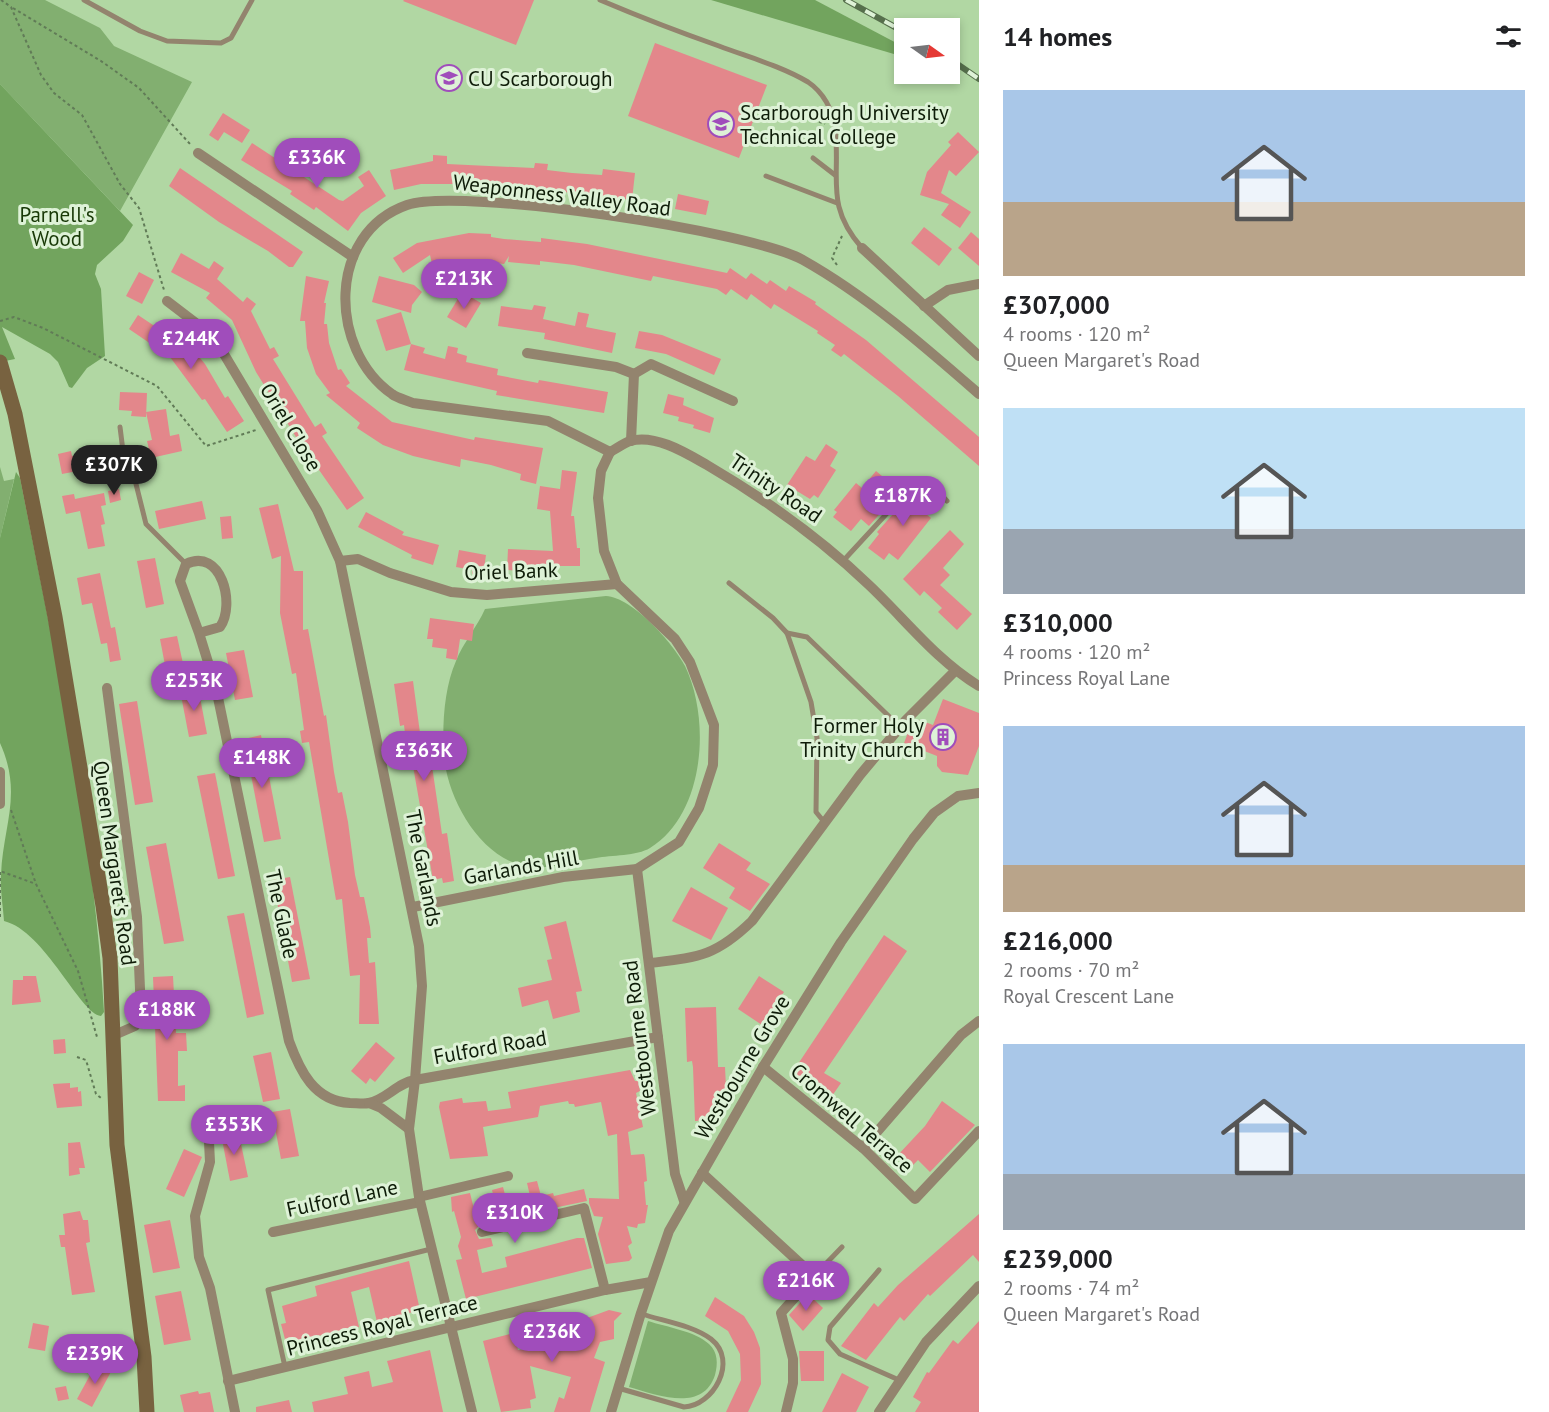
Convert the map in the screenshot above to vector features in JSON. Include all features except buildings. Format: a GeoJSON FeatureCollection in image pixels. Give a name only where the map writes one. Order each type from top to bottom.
{"type":"FeatureCollection","features":[{"type":"Feature","properties":{"kind":"main road","name":"Queen Margaret's Road"},"geometry":{"type":"LineString","coordinates":[[0,362],[18,425],[94,842],[110,957],[105,1038],[108,1102],[144,1357],[147,1412]]}},
{"type":"Feature","properties":{"kind":"street"},"geometry":{"type":"LineString","coordinates":[[198,153],[353,257]]}},
{"type":"Feature","properties":{"kind":"street","name":"Weaponness Valley Road"},"geometry":{"type":"LineString","coordinates":[[610,452],[548,421],[412,403],[392,395],[363,364],[351,340],[344,294],[353,257],[368,232],[390,212],[432,200],[465,200],[602,215],[771,248],[803,260],[910,334],[979,394]]}},
{"type":"Feature","properties":{"kind":"street"},"geometry":{"type":"LineString","coordinates":[[862,248],[979,357]]}},
{"type":"Feature","properties":{"kind":"street"},"geometry":{"type":"LineString","coordinates":[[924,306],[948,290],[979,285]]}},
{"type":"Feature","properties":{"kind":"street","name":"Oriel Close"},"geometry":{"type":"LineString","coordinates":[[167,301],[201,327],[218,344],[317,510],[340,561]]}},
{"type":"Feature","properties":{"kind":"street"},"geometry":{"type":"LineString","coordinates":[[527,353],[616,367],[634,374]]}},
{"type":"Feature","properties":{"kind":"street"},"geometry":{"type":"LineString","coordinates":[[634,374],[651,364],[733,400]]}},
{"type":"Feature","properties":{"kind":"street"},"geometry":{"type":"LineString","coordinates":[[634,374],[631,441],[610,452],[601,471],[598,498],[604,551],[617,584],[675,639],[690,662],[714,725],[713,765],[699,808],[679,842],[637,869]]}},
{"type":"Feature","properties":{"kind":"street","name":"Trinity Road"},"geometry":{"type":"LineString","coordinates":[[631,441],[664,444],[685,453],[780,511],[843,561],[955,671],[979,686]]}},
{"type":"Feature","properties":{"kind":"street","name":"Oriel Bank"},"geometry":{"type":"LineString","coordinates":[[340,561],[358,559],[390,573],[451,592],[487,595],[617,584]]}},
{"type":"Feature","properties":{"kind":"street"},"geometry":{"type":"LineString","coordinates":[[186,564],[208,561],[217,569],[226,600],[227,612],[220,627],[199,633]]}},
{"type":"Feature","properties":{"kind":"street","name":"The Garlands"},"geometry":{"type":"LineString","coordinates":[[340,561],[413,907],[422,986],[415,1080]]}},
{"type":"Feature","properties":{"kind":"street","name":"The Glade"},"geometry":{"type":"LineString","coordinates":[[186,564],[181,571],[181,590],[199,633],[216,688],[288,1041],[298,1066],[315,1090],[336,1102],[369,1103]]}},
{"type":"Feature","properties":{"kind":"street"},"geometry":{"type":"LineString","coordinates":[[651,963],[707,954],[731,941],[752,921],[860,775],[900,727],[955,671]]}},
{"type":"Feature","properties":{"kind":"street"},"geometry":{"type":"LineString","coordinates":[[105,1038],[135,1026],[141,1013],[137,917],[107,688]]}},
{"type":"Feature","properties":{"kind":"street"},"geometry":{"type":"LineString","coordinates":[[0,804],[1,777]]}},
{"type":"Feature","properties":{"kind":"street","name":"Westbourne Grove"},"geometry":{"type":"LineString","coordinates":[[611,1412],[640,1313],[669,1231],[684,1201],[763,1067],[841,942],[913,839],[934,813],[958,796],[979,793]]}},
{"type":"Feature","properties":{"kind":"street","name":"Garlands Hill"},"geometry":{"type":"LineString","coordinates":[[413,907],[563,877],[637,869]]}},
{"type":"Feature","properties":{"kind":"street","name":"Westbourne Road"},"geometry":{"type":"LineString","coordinates":[[637,869],[651,963],[675,1174],[684,1201]]}},
{"type":"Feature","properties":{"kind":"street"},"geometry":{"type":"LineString","coordinates":[[863,1148],[961,1035],[979,1021]]}},
{"type":"Feature","properties":{"kind":"street","name":"Fulford Road"},"geometry":{"type":"LineString","coordinates":[[472,1412],[419,1199],[409,1129],[415,1080],[658,1037]]}},
{"type":"Feature","properties":{"kind":"street","name":"Cromwell Terrace"},"geometry":{"type":"LineString","coordinates":[[763,1067],[863,1148],[915,1198],[979,1131]]}},
{"type":"Feature","properties":{"kind":"street"},"geometry":{"type":"LineString","coordinates":[[369,1103],[405,1082],[415,1080]]}},
{"type":"Feature","properties":{"kind":"street"},"geometry":{"type":"LineString","coordinates":[[369,1103],[381,1108],[409,1129]]}},
{"type":"Feature","properties":{"kind":"street"},"geometry":{"type":"LineString","coordinates":[[208,1122],[210,1162],[195,1216],[199,1257],[210,1288],[235,1412]]}},
{"type":"Feature","properties":{"kind":"street"},"geometry":{"type":"LineString","coordinates":[[702,1173],[814,1276],[781,1313],[793,1359],[793,1383],[786,1412]]}},
{"type":"Feature","properties":{"kind":"street","name":"Fulford Lane"},"geometry":{"type":"LineString","coordinates":[[273,1232],[508,1176]]}},
{"type":"Feature","properties":{"kind":"street"},"geometry":{"type":"LineString","coordinates":[[482,1232],[584,1208],[605,1290]]}},
{"type":"Feature","properties":{"kind":"street","name":"Princess Royal Terrace"},"geometry":{"type":"LineString","coordinates":[[228,1382],[605,1290],[651,1282]]}},
{"type":"Feature","properties":{"kind":"street"},"geometry":{"type":"LineString","coordinates":[[879,1412],[926,1342],[979,1286]]}},
{"type":"Feature","properties":{"kind":"lane"},"geometry":{"type":"LineString","coordinates":[[84,0],[140,31],[167,41],[186,43],[221,43],[231,38],[252,0]]}},
{"type":"Feature","properties":{"kind":"lane"},"geometry":{"type":"LineString","coordinates":[[600,0],[765,63],[808,83],[826,102],[835,127],[837,203],[846,228],[862,248]]}},
{"type":"Feature","properties":{"kind":"lane"},"geometry":{"type":"LineString","coordinates":[[813,158],[835,175]]}},
{"type":"Feature","properties":{"kind":"lane"},"geometry":{"type":"LineString","coordinates":[[766,176],[837,203]]}},
{"type":"Feature","properties":{"kind":"lane"},"geometry":{"type":"LineString","coordinates":[[120,427],[124,459],[135,480],[146,524],[186,564]]}},
{"type":"Feature","properties":{"kind":"lane"},"geometry":{"type":"LineString","coordinates":[[843,561],[914,484],[924,483],[934,488],[947,501]]}},
{"type":"Feature","properties":{"kind":"lane"},"geometry":{"type":"LineString","coordinates":[[729,583],[787,633],[811,702],[817,738],[816,812],[825,823]]}},
{"type":"Feature","properties":{"kind":"lane"},"geometry":{"type":"LineString","coordinates":[[787,633],[807,637],[900,727]]}},
{"type":"Feature","properties":{"kind":"lane"},"geometry":{"type":"LineString","coordinates":[[814,1276],[842,1246]]}},
{"type":"Feature","properties":{"kind":"lane"},"geometry":{"type":"LineString","coordinates":[[285,1369],[268,1290],[431,1249]]}},
{"type":"Feature","properties":{"kind":"lane"},"geometry":{"type":"LineString","coordinates":[[879,1270],[830,1327],[828,1340],[840,1354],[899,1380]]}},
{"type":"Feature","properties":{"kind":"lane"},"geometry":{"type":"LineString","coordinates":[[618,1388],[684,1407],[692,1407],[711,1396],[720,1377],[720,1356],[713,1340],[698,1332],[640,1313]]}},
{"type":"Feature","properties":{"kind":"path"},"geometry":{"type":"LineString","coordinates":[[1,0],[101,61],[139,88],[198,153]]}},
{"type":"Feature","properties":{"kind":"path"},"geometry":{"type":"LineString","coordinates":[[11,7],[41,75],[54,93],[82,115],[120,184],[139,208],[167,301]]}},
{"type":"Feature","properties":{"kind":"path"},"geometry":{"type":"LineString","coordinates":[[785,110],[835,127]]}},
{"type":"Feature","properties":{"kind":"path"},"geometry":{"type":"LineString","coordinates":[[830,279],[838,269],[832,258],[846,228]]}},
{"type":"Feature","properties":{"kind":"path"},"geometry":{"type":"LineString","coordinates":[[0,321],[10,316],[35,325],[157,386],[206,446],[267,426]]}},
{"type":"Feature","properties":{"kind":"path"},"geometry":{"type":"LineString","coordinates":[[1,777],[36,884],[78,971],[105,1038]]}},
{"type":"Feature","properties":{"kind":"path"},"geometry":{"type":"LineString","coordinates":[[0,917],[0,871],[36,884]]}},
{"type":"Feature","properties":{"kind":"path"},"geometry":{"type":"LineString","coordinates":[[77,1057],[86,1060],[96,1094],[108,1102]]}},
{"type":"Feature","properties":{"kind":"path"},"geometry":{"type":"LineString","coordinates":[[101,1090],[108,1102]]}},
{"type":"Feature","properties":{"kind":"green space"},"geometry":{"type":"Polygon","coordinates":[[[0,0],[45,0],[100,28],[114,46],[192,82],[120,211],[0,84],[0,0]]]}},
{"type":"Feature","properties":{"kind":"green space"},"geometry":{"type":"Polygon","coordinates":[[[711,0],[815,0],[894,42],[894,54],[711,0]]]}},
{"type":"Feature","properties":{"kind":"green space","name":"Parnell's Wood"},"geometry":{"type":"Polygon","coordinates":[[[0,84],[133,225],[123,241],[97,265],[95,274],[101,289],[105,356],[87,368],[72,388],[69,387],[58,362],[50,354],[2,327],[15,359],[0,362],[0,84]]]}},
{"type":"Feature","properties":{"kind":"green space"},"geometry":{"type":"Polygon","coordinates":[[[0,467],[4,481],[14,479],[0,538],[0,467]]]}},
{"type":"Feature","properties":{"kind":"green space"},"geometry":{"type":"Polygon","coordinates":[[[16,472],[20,478],[46,611],[82,811],[99,945],[104,1012],[101,1016],[92,1012],[83,1002],[34,940],[19,928],[4,921],[1,875],[11,794],[7,761],[0,743],[0,538],[16,472]]]}},
{"type":"Feature","properties":{"kind":"green space"},"geometry":{"type":"Polygon","coordinates":[[[606,596],[628,604],[640,613],[662,634],[685,666],[698,712],[700,738],[698,764],[692,790],[682,813],[668,833],[645,851],[549,867],[533,867],[515,863],[498,855],[484,842],[471,827],[452,791],[444,755],[443,732],[446,695],[452,672],[462,648],[485,609],[606,596]]]}},
{"type":"Feature","properties":{"kind":"green space"},"geometry":{"type":"Polygon","coordinates":[[[648,1321],[696,1336],[712,1347],[717,1367],[709,1387],[701,1394],[691,1397],[667,1397],[629,1387],[648,1321]]]}},
{"type":"Feature","properties":{"kind":"railway"},"geometry":{"type":"LineString","coordinates":[[846,0],[894,26]]}},
{"type":"Feature","properties":{"kind":"railway"},"geometry":{"type":"LineString","coordinates":[[960,66],[979,79]]}},
{"type":"Feature","properties":{"kind":"place","name":"CU Scarborough"},"geometry":{"type":"Point","coordinates":[449,78]}},
{"type":"Feature","properties":{"kind":"place","name":"Scarborough University Technical College"},"geometry":{"type":"Point","coordinates":[721,124]}},
{"type":"Feature","properties":{"kind":"place","name":"Former Holy Trinity Church"},"geometry":{"type":"Point","coordinates":[943,737]}}]}
